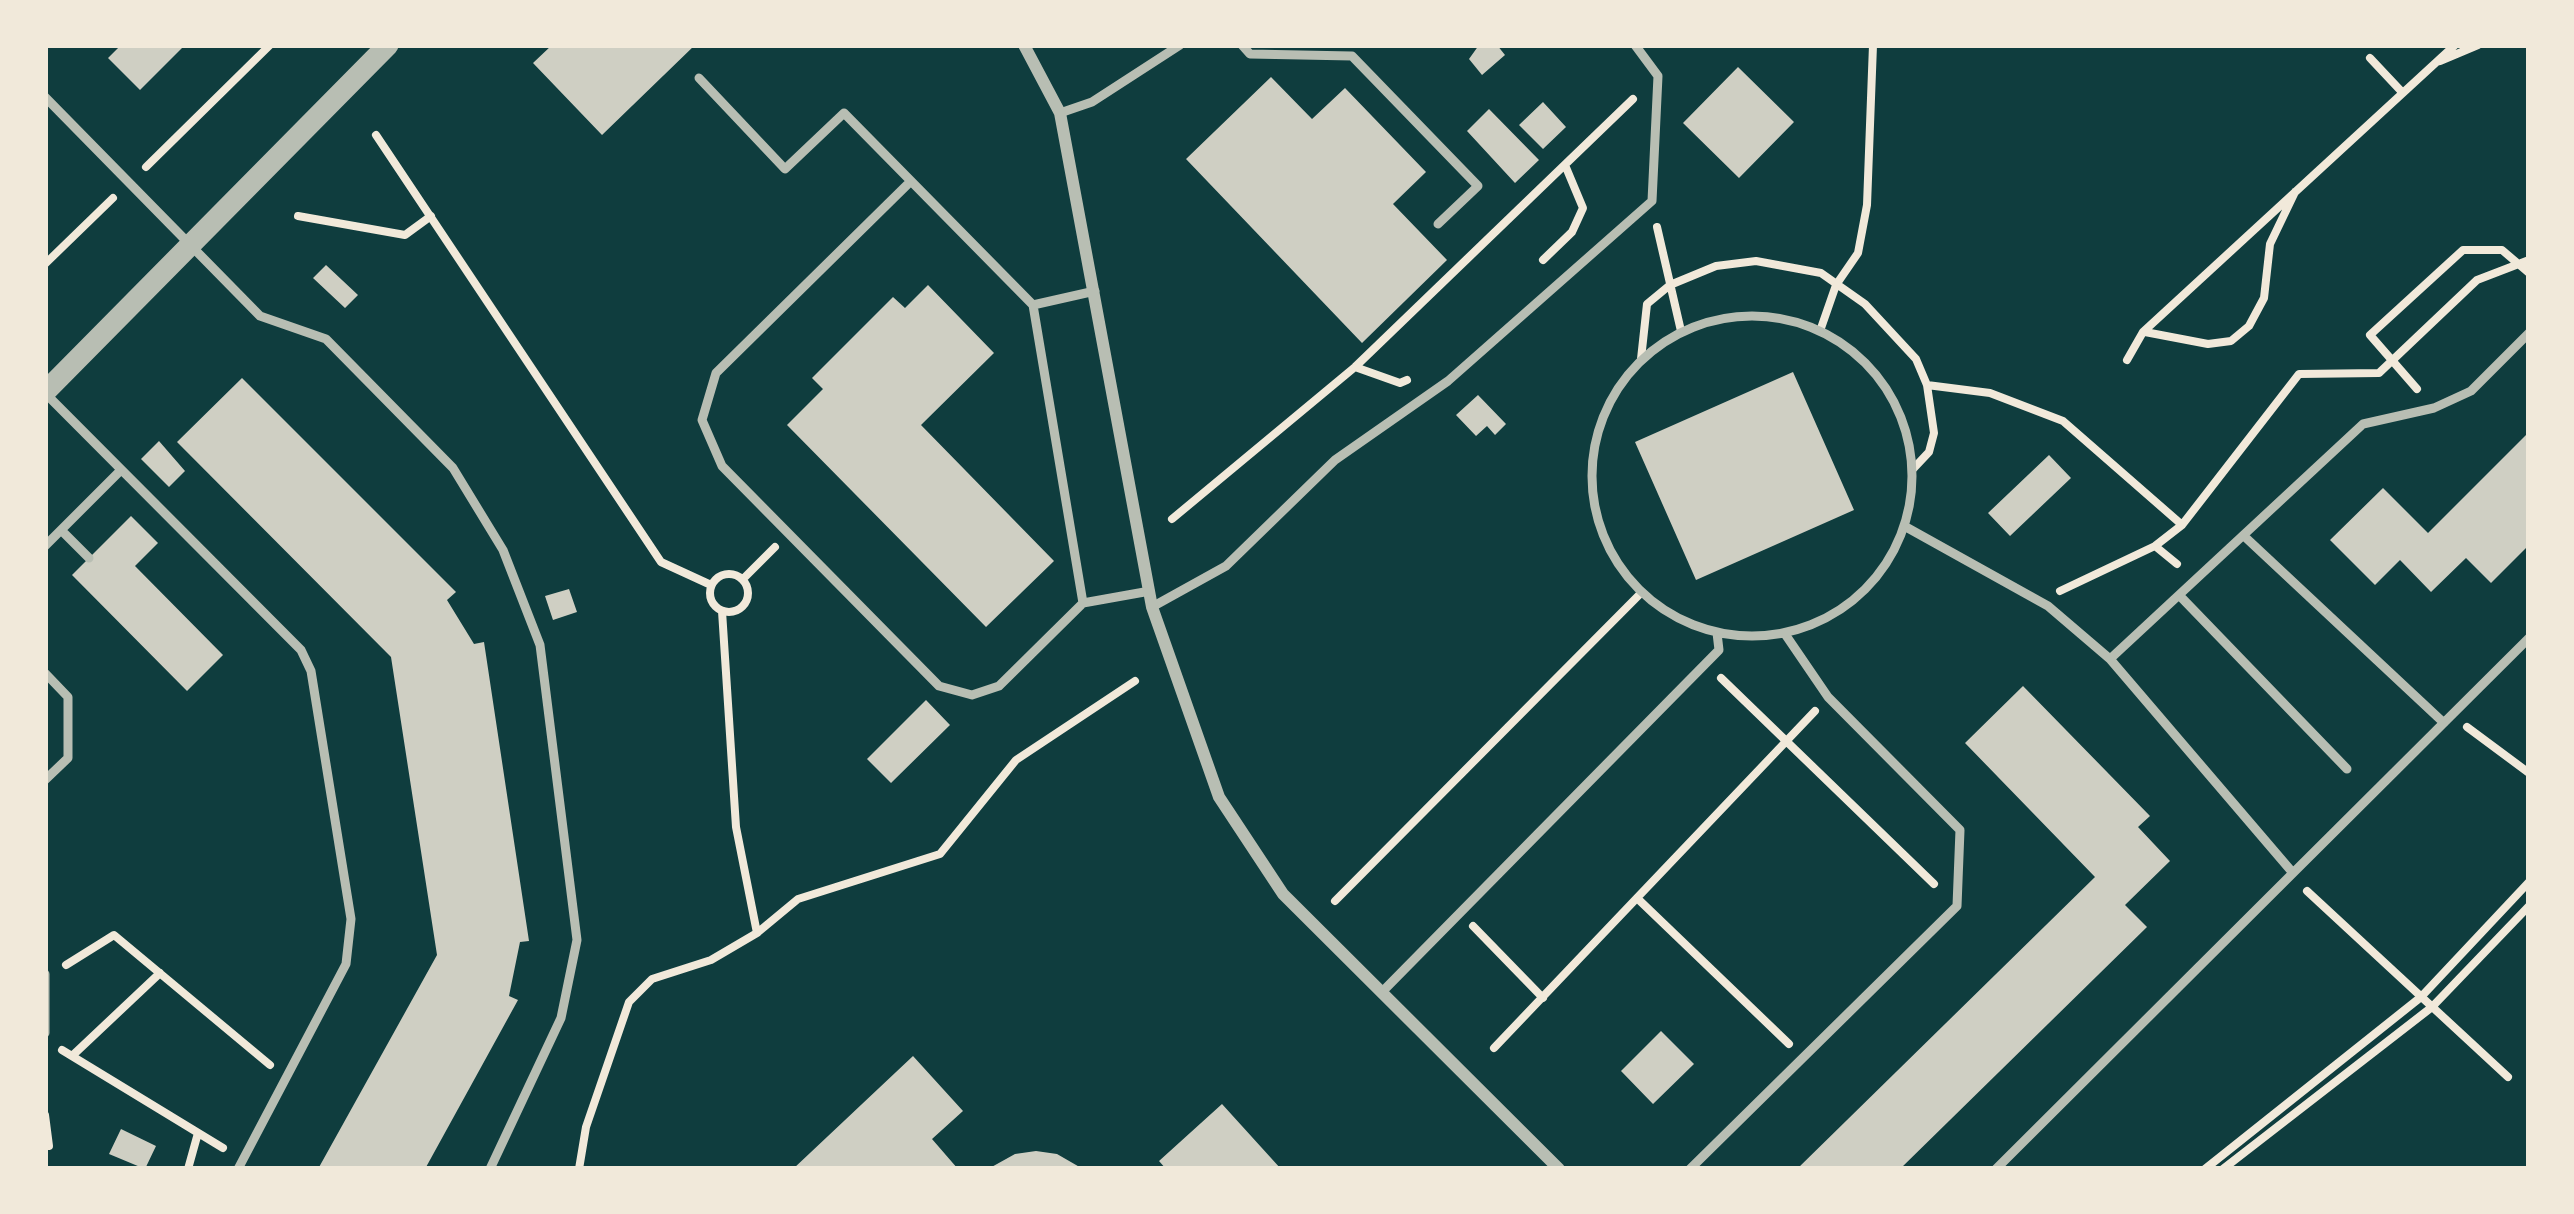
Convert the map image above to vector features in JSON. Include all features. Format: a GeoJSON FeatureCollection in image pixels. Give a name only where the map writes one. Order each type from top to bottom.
{"type":"FeatureCollection","features":[{"type":"Feature","properties":{"kind":"street"},"geometry":{"type":"LineString","coordinates":[[45,393],[388,45]]}},
{"type":"Feature","properties":{"kind":"street"},"geometry":{"type":"LineString","coordinates":[[1024,45],[1060,113],[1152,607],[1197,746],[1245,843],[1283,894],[1559,1169]]}},
{"type":"Feature","properties":{"kind":"lane"},"geometry":{"type":"LineString","coordinates":[[1060,113],[1091,102],[1180,45]]}},
{"type":"Feature","properties":{"kind":"lane"},"geometry":{"type":"LineString","coordinates":[[1242,45],[1250,54],[1352,56],[1478,186],[1438,224]]}},
{"type":"Feature","properties":{"kind":"lane"},"geometry":{"type":"LineString","coordinates":[[1152,607],[1226,566],[1335,460],[1448,382],[1652,201],[1658,76],[1636,45]]}},
{"type":"Feature","properties":{"kind":"lane"},"geometry":{"type":"LineString","coordinates":[[699,78],[784,169],[844,113],[1033,305],[1083,603]]}},
{"type":"Feature","properties":{"kind":"lane"},"geometry":{"type":"LineString","coordinates":[[45,97],[260,316],[326,339],[453,468],[503,550],[540,645],[577,940],[561,1018],[490,1169]]}},
{"type":"Feature","properties":{"kind":"lane"},"geometry":{"type":"LineString","coordinates":[[910,181],[716,373],[703,420],[722,466],[938,686],[972,695],[999,686],[1083,603],[1150,591]]}},
{"type":"Feature","properties":{"kind":"lane"},"geometry":{"type":"LineString","coordinates":[[1033,305],[1095,291]]}},
{"type":"Feature","properties":{"kind":"lane"},"geometry":{"type":"LineString","coordinates":[[1770,316],[1820,331],[1853,350],[1884,384],[1904,424],[1913,469],[1906,527],[1873,583],[1833,615],[1785,634],[1718,633],[1676,619],[1641,593],[1610,552],[1593,502],[1592,450],[1609,401],[1640,359],[1681,331],[1724,317],[1770,316]]}},
{"type":"Feature","properties":{"kind":"lane"},"geometry":{"type":"LineString","coordinates":[[2110,659],[2363,424],[2434,408],[2471,391],[2529,333]]}},
{"type":"Feature","properties":{"kind":"lane"},"geometry":{"type":"LineString","coordinates":[[45,393],[301,650],[311,671],[351,919],[346,964],[240,1164]]}},
{"type":"Feature","properties":{"kind":"lane"},"geometry":{"type":"LineString","coordinates":[[45,546],[121,470]]}},
{"type":"Feature","properties":{"kind":"lane"},"geometry":{"type":"LineString","coordinates":[[1906,527],[2048,606],[2110,659],[2292,874]]}},
{"type":"Feature","properties":{"kind":"lane"},"geometry":{"type":"LineString","coordinates":[[61,530],[89,558]]}},
{"type":"Feature","properties":{"kind":"lane"},"geometry":{"type":"LineString","coordinates":[[2244,536],[2448,719]]}},
{"type":"Feature","properties":{"kind":"lane"},"geometry":{"type":"LineString","coordinates":[[2179,595],[2347,769]]}},
{"type":"Feature","properties":{"kind":"lane"},"geometry":{"type":"LineString","coordinates":[[1382,992],[1719,650],[1718,633]]}},
{"type":"Feature","properties":{"kind":"lane"},"geometry":{"type":"LineString","coordinates":[[1690,1169],[1957,906],[1960,830],[1828,697],[1785,634]]}},
{"type":"Feature","properties":{"kind":"lane"},"geometry":{"type":"LineString","coordinates":[[1996,1169],[2529,638]]}},
{"type":"Feature","properties":{"kind":"lane"},"geometry":{"type":"LineString","coordinates":[[45,674],[68,697],[68,758],[45,780]]}},
{"type":"Feature","properties":{"kind":"lane"},"geometry":{"type":"LineString","coordinates":[[45,1036],[47,976]]}},
{"type":"Feature","properties":{"kind":"path"},"geometry":{"type":"LineString","coordinates":[[45,264],[270,45]]}},
{"type":"Feature","properties":{"kind":"path"},"geometry":{"type":"LineString","coordinates":[[1820,331],[1836,285],[1858,253],[1867,205],[1873,45]]}},
{"type":"Feature","properties":{"kind":"path"},"geometry":{"type":"LineString","coordinates":[[2128,360],[2143,332],[2456,45]]}},
{"type":"Feature","properties":{"kind":"path"},"geometry":{"type":"LineString","coordinates":[[2433,64],[2478,45]]}},
{"type":"Feature","properties":{"kind":"path"},"geometry":{"type":"LineString","coordinates":[[2370,58],[2401,91]]}},
{"type":"Feature","properties":{"kind":"path"},"geometry":{"type":"LineString","coordinates":[[1172,519],[1355,367],[1658,76]]}},
{"type":"Feature","properties":{"kind":"path"},"geometry":{"type":"LineString","coordinates":[[376,135],[661,562],[711,586]]}},
{"type":"Feature","properties":{"kind":"path"},"geometry":{"type":"LineString","coordinates":[[1539,264],[1572,232],[1582,208],[1565,165]]}},
{"type":"Feature","properties":{"kind":"path"},"geometry":{"type":"LineString","coordinates":[[2143,332],[2208,344],[2231,341],[2249,326],[2264,298],[2270,244],[2299,186]]}},
{"type":"Feature","properties":{"kind":"path"},"geometry":{"type":"LineString","coordinates":[[1652,201],[1681,331]]}},
{"type":"Feature","properties":{"kind":"path"},"geometry":{"type":"LineString","coordinates":[[298,216],[405,235],[431,216]]}},
{"type":"Feature","properties":{"kind":"path"},"geometry":{"type":"LineString","coordinates":[[2434,408],[2370,335],[2463,250],[2502,250],[2527,267]]}},
{"type":"Feature","properties":{"kind":"path"},"geometry":{"type":"LineString","coordinates":[[1640,359],[1647,304],[1670,285],[1716,266],[1756,261],[1821,273],[1892,329],[1927,386],[1934,433],[1930,452],[1913,469]]}},
{"type":"Feature","properties":{"kind":"path"},"geometry":{"type":"LineString","coordinates":[[2048,606],[2060,591],[2156,546],[2182,525],[2299,374],[2364,377],[2394,362],[2477,280],[2527,267]]}},
{"type":"Feature","properties":{"kind":"path"},"geometry":{"type":"LineString","coordinates":[[1355,367],[1400,382],[1422,374]]}},
{"type":"Feature","properties":{"kind":"path"},"geometry":{"type":"LineString","coordinates":[[1927,386],[1990,393],[2063,421],[2182,525]]}},
{"type":"Feature","properties":{"kind":"path"},"geometry":{"type":"LineString","coordinates":[[742,579],[789,534]]}},
{"type":"Feature","properties":{"kind":"path"},"geometry":{"type":"LineString","coordinates":[[725,574],[742,579],[748,592],[745,603],[734,612],[722,611],[711,601],[711,586],[725,574]]}},
{"type":"Feature","properties":{"kind":"path"},"geometry":{"type":"LineString","coordinates":[[1335,901],[1641,593]]}},
{"type":"Feature","properties":{"kind":"path"},"geometry":{"type":"LineString","coordinates":[[722,611],[736,827],[758,933]]}},
{"type":"Feature","properties":{"kind":"path"},"geometry":{"type":"LineString","coordinates":[[1705,663],[1957,906]]}},
{"type":"Feature","properties":{"kind":"path"},"geometry":{"type":"LineString","coordinates":[[579,1169],[586,1127],[629,1002],[652,979],[711,960],[758,933],[798,899],[940,854],[1016,760],[1135,682]]}},
{"type":"Feature","properties":{"kind":"path"},"geometry":{"type":"LineString","coordinates":[[1494,1048],[1828,697]]}},
{"type":"Feature","properties":{"kind":"path"},"geometry":{"type":"LineString","coordinates":[[2448,719],[2529,773]]}},
{"type":"Feature","properties":{"kind":"path"},"geometry":{"type":"LineString","coordinates":[[2292,874],[2508,1077]]}},
{"type":"Feature","properties":{"kind":"path"},"geometry":{"type":"LineString","coordinates":[[2205,1169],[2422,997],[2529,881]]}},
{"type":"Feature","properties":{"kind":"path"},"geometry":{"type":"LineString","coordinates":[[1638,899],[1803,1058]]}},
{"type":"Feature","properties":{"kind":"path"},"geometry":{"type":"LineString","coordinates":[[2224,1169],[2432,1006],[2529,906]]}},
{"type":"Feature","properties":{"kind":"path"},"geometry":{"type":"LineString","coordinates":[[1460,912],[1543,998]]}},
{"type":"Feature","properties":{"kind":"path"},"geometry":{"type":"LineString","coordinates":[[47,976],[114,934],[286,1078]]}},
{"type":"Feature","properties":{"kind":"path"},"geometry":{"type":"LineString","coordinates":[[72,1056],[160,973]]}},
{"type":"Feature","properties":{"kind":"path"},"geometry":{"type":"LineString","coordinates":[[45,1036],[198,1132],[240,1164]]}},
{"type":"Feature","properties":{"kind":"path"},"geometry":{"type":"LineString","coordinates":[[45,1115],[50,1146]]}},
{"type":"Feature","properties":{"kind":"path"},"geometry":{"type":"LineString","coordinates":[[188,1169],[198,1132]]}},
{"type":"Feature","properties":{"kind":"building"},"geometry":{"type":"Polygon","coordinates":[[[121,45],[185,45],[140,90],[108,58],[121,45]]]}},
{"type":"Feature","properties":{"kind":"building"},"geometry":{"type":"Polygon","coordinates":[[[552,45],[695,45],[602,135],[533,63],[552,45]]]}},
{"type":"Feature","properties":{"kind":"building"},"geometry":{"type":"Polygon","coordinates":[[[1479,45],[1497,45],[1505,55],[1482,75],[1469,59],[1479,45]]]}},
{"type":"Feature","properties":{"kind":"building"},"geometry":{"type":"Polygon","coordinates":[[[1738,67],[1794,122],[1739,178],[1683,123],[1738,67]]]}},
{"type":"Feature","properties":{"kind":"building"},"geometry":{"type":"Polygon","coordinates":[[[1271,77],[1312,119],[1345,88],[1426,172],[1393,204],[1447,260],[1362,343],[1186,159],[1271,77]]]}},
{"type":"Feature","properties":{"kind":"building"},"geometry":{"type":"Polygon","coordinates":[[[1543,102],[1566,127],[1543,149],[1519,125],[1543,102]]]}},
{"type":"Feature","properties":{"kind":"building"},"geometry":{"type":"Polygon","coordinates":[[[1489,109],[1539,160],[1515,183],[1467,131],[1489,109]]]}},
{"type":"Feature","properties":{"kind":"building"},"geometry":{"type":"Polygon","coordinates":[[[326,265],[358,295],[345,308],[313,278],[326,265]]]}},
{"type":"Feature","properties":{"kind":"building"},"geometry":{"type":"Polygon","coordinates":[[[928,285],[994,353],[921,425],[1054,561],[986,627],[787,425],[823,389],[812,378],[893,297],[905,308],[928,285]]]}},
{"type":"Feature","properties":{"kind":"building"},"geometry":{"type":"Polygon","coordinates":[[[1793,372],[1854,510],[1696,580],[1635,442],[1793,372]]]}},
{"type":"Feature","properties":{"kind":"building"},"geometry":{"type":"Polygon","coordinates":[[[242,378],[456,592],[447,600],[474,644],[484,642],[529,941],[520,942],[509,996],[518,1000],[425,1169],[318,1169],[437,955],[391,657],[177,442],[242,378]]]}},
{"type":"Feature","properties":{"kind":"building"},"geometry":{"type":"Polygon","coordinates":[[[1478,395],[1506,424],[1495,435],[1487,426],[1476,436],[1456,415],[1478,395]]]}},
{"type":"Feature","properties":{"kind":"building"},"geometry":{"type":"Polygon","coordinates":[[[2529,432],[2529,545],[2491,583],[2466,558],[2431,592],[2400,560],[2375,585],[2330,540],[2383,488],[2428,533],[2529,432]]]}},
{"type":"Feature","properties":{"kind":"building"},"geometry":{"type":"Polygon","coordinates":[[[159,441],[185,471],[169,487],[141,459],[159,441]]]}},
{"type":"Feature","properties":{"kind":"building"},"geometry":{"type":"Polygon","coordinates":[[[2049,455],[2071,478],[2010,536],[1988,513],[2049,455]]]}},
{"type":"Feature","properties":{"kind":"building"},"geometry":{"type":"Polygon","coordinates":[[[131,516],[158,543],[135,566],[223,655],[187,691],[72,575],[131,516]]]}},
{"type":"Feature","properties":{"kind":"building"},"geometry":{"type":"Polygon","coordinates":[[[569,589],[577,612],[553,620],[545,596],[569,589]]]}},
{"type":"Feature","properties":{"kind":"building"},"geometry":{"type":"Polygon","coordinates":[[[2023,686],[2150,816],[2138,827],[2170,861],[2125,905],[2147,927],[1900,1169],[1797,1169],[2095,877],[1965,743],[2023,686]]]}},
{"type":"Feature","properties":{"kind":"building"},"geometry":{"type":"Polygon","coordinates":[[[926,700],[950,725],[891,783],[867,759],[926,700]]]}},
{"type":"Feature","properties":{"kind":"building"},"geometry":{"type":"Polygon","coordinates":[[[1661,1031],[1694,1064],[1653,1104],[1621,1071],[1661,1031]]]}},
{"type":"Feature","properties":{"kind":"building"},"geometry":{"type":"Polygon","coordinates":[[[913,1056],[963,1111],[932,1139],[958,1169],[793,1169],[913,1056]]]}},
{"type":"Feature","properties":{"kind":"building"},"geometry":{"type":"Polygon","coordinates":[[[1222,1104],[1281,1169],[1166,1169],[1159,1161],[1222,1104]]]}},
{"type":"Feature","properties":{"kind":"building"},"geometry":{"type":"Polygon","coordinates":[[[121,1129],[156,1146],[145,1169],[109,1154],[121,1129]]]}},
{"type":"Feature","properties":{"kind":"building"},"geometry":{"type":"Polygon","coordinates":[[[1015,1154],[1057,1154],[1083,1169],[988,1169],[1015,1154]]]}}]}
